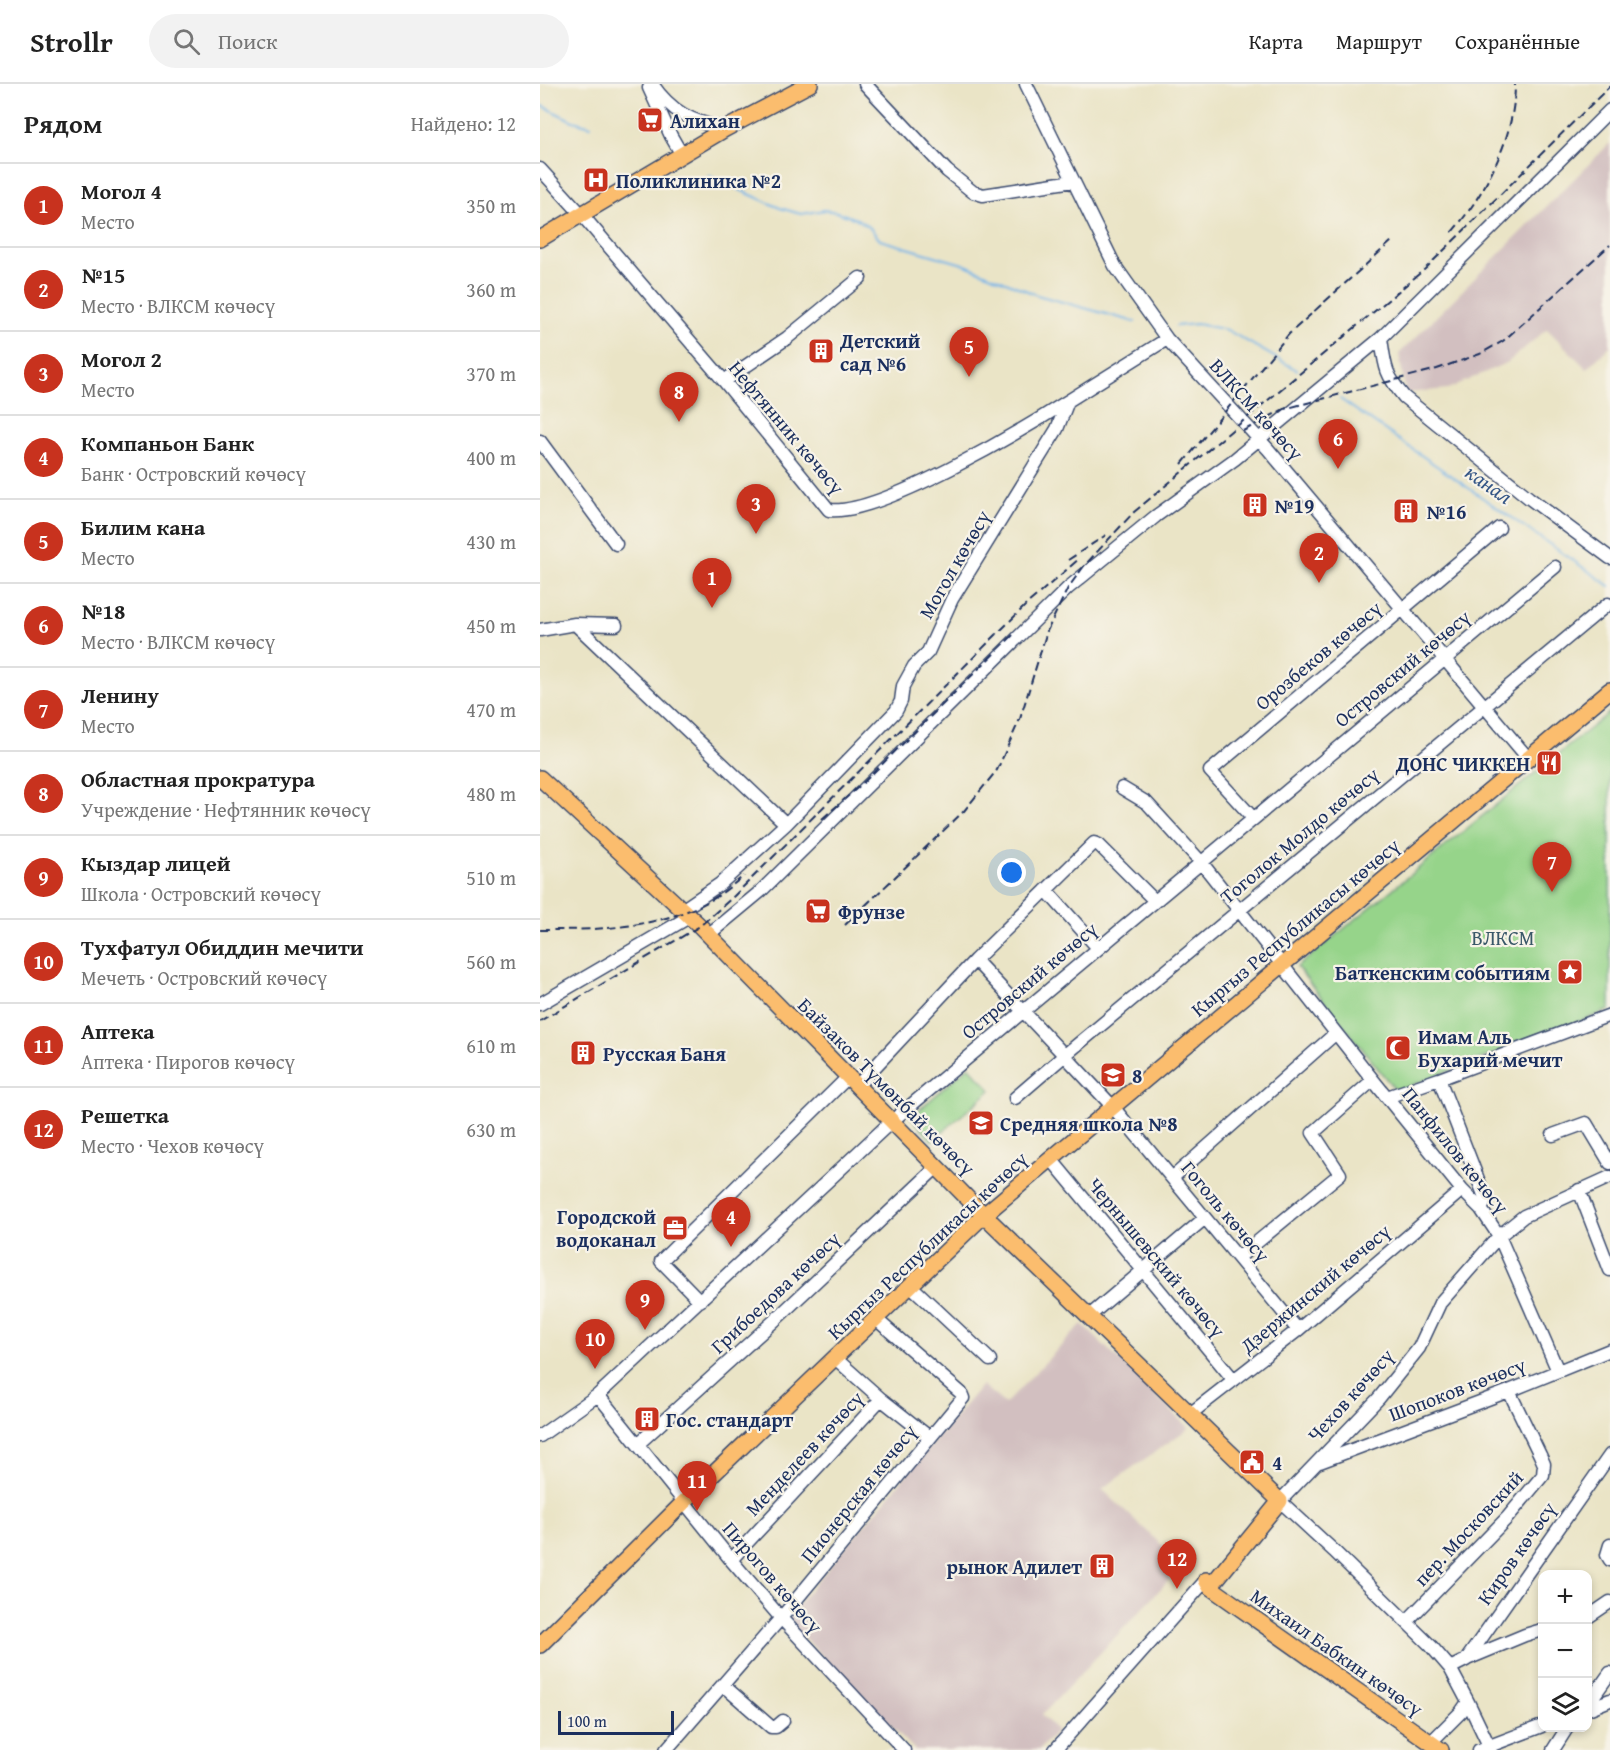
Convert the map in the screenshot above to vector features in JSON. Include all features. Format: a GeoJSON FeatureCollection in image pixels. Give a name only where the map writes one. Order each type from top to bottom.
{"type":"FeatureCollection","features":[{"type":"Feature","properties":{"kind":"main road"},"geometry":{"type":"LineString","coordinates":[[540,239],[725,129],[810,84]]}},
{"type":"Feature","properties":{"kind":"main road","name":"Кыргыз Республикасы көчөсү"},"geometry":{"type":"LineString","coordinates":[[540,1645],[683,1503],[984,1215],[1610,690]]}},
{"type":"Feature","properties":{"kind":"main road","name":"Байзаков Түмөнбай көчөсү"},"geometry":{"type":"LineString","coordinates":[[540,778],[686,913],[984,1215],[1277,1498]]}},
{"type":"Feature","properties":{"kind":"main road","name":"Чехов көчөсү"},"geometry":{"type":"LineString","coordinates":[[1208,1583],[1277,1498]]}},
{"type":"Feature","properties":{"kind":"main road","name":"Михаил Бабкин көчөсү"},"geometry":{"type":"LineString","coordinates":[[1208,1583],[1436,1747]]}},
{"type":"Feature","properties":{"kind":"street"},"geometry":{"type":"LineString","coordinates":[[650,84],[677,112],[691,120],[725,129]]}},
{"type":"Feature","properties":{"kind":"street"},"geometry":{"type":"LineString","coordinates":[[650,84],[671,136],[682,155]]}},
{"type":"Feature","properties":{"kind":"street"},"geometry":{"type":"LineString","coordinates":[[865,84],[947,171],[973,192],[983,195],[1073,181]]}},
{"type":"Feature","properties":{"kind":"street","name":"ВЛКСМ көчөсү"},"geometry":{"type":"LineString","coordinates":[[1026,84],[1115,266],[1167,339],[1259,439],[1527,758]]}},
{"type":"Feature","properties":{"kind":"street"},"geometry":{"type":"LineString","coordinates":[[708,935],[761,891],[1068,588],[1156,516],[1259,439],[1381,338],[1610,110]]}},
{"type":"Feature","properties":{"kind":"street","name":"Нефтянник көчөсү"},"geometry":{"type":"LineString","coordinates":[[540,169],[724,381],[829,510],[839,512],[893,495],[978,453],[1068,401]]}},
{"type":"Feature","properties":{"kind":"street"},"geometry":{"type":"LineString","coordinates":[[724,381],[787,338],[860,278]]}},
{"type":"Feature","properties":{"kind":"street"},"geometry":{"type":"LineString","coordinates":[[1381,338],[1385,370],[1404,397],[1529,498],[1609,556]]}},
{"type":"Feature","properties":{"kind":"street"},"geometry":{"type":"LineString","coordinates":[[1068,401],[1167,339]]}},
{"type":"Feature","properties":{"kind":"street","name":"Могол көчөсү"},"geometry":{"type":"LineString","coordinates":[[540,1004],[686,913],[786,824],[896,711],[901,701],[903,686],[914,666],[928,652],[952,599],[1058,429],[1068,401]]}},
{"type":"Feature","properties":{"kind":"street"},"geometry":{"type":"LineString","coordinates":[[540,441],[616,544]]}},
{"type":"Feature","properties":{"kind":"street","name":"Орозбеков көчөсү"},"geometry":{"type":"LineString","coordinates":[[1252,818],[1210,771],[1499,528]]}},
{"type":"Feature","properties":{"kind":"street","name":"Островский көчөсү"},"geometry":{"type":"LineString","coordinates":[[540,1436],[598,1395],[892,1121],[1554,567]]}},
{"type":"Feature","properties":{"kind":"street","name":"Тоголок Молдо көчөсү"},"geometry":{"type":"LineString","coordinates":[[1015,1098],[1608,604]]}},
{"type":"Feature","properties":{"kind":"street"},"geometry":{"type":"LineString","coordinates":[[575,624],[786,824]]}},
{"type":"Feature","properties":{"kind":"street"},"geometry":{"type":"LineString","coordinates":[[540,630],[575,624],[616,625]]}},
{"type":"Feature","properties":{"kind":"street","name":"Панфилов көчөсү"},"geometry":{"type":"LineString","coordinates":[[1122,788],[1147,803],[1201,862],[1372,1080],[1462,1190],[1481,1209],[1499,1236],[1558,1371]]}},
{"type":"Feature","properties":{"kind":"street"},"geometry":{"type":"LineString","coordinates":[[700,1300],[661,1261],[853,1082],[1094,843],[1099,845],[1155,900]]}},
{"type":"Feature","properties":{"kind":"street"},"geometry":{"type":"LineString","coordinates":[[1046,890],[1098,948]]}},
{"type":"Feature","properties":{"kind":"street","name":"Гоголь көчөсү"},"geometry":{"type":"LineString","coordinates":[[975,960],[1113,1107],[1298,1330]]}},
{"type":"Feature","properties":{"kind":"street"},"geometry":{"type":"LineString","coordinates":[[1387,1096],[1610,1015]]}},
{"type":"Feature","properties":{"kind":"street"},"geometry":{"type":"LineString","coordinates":[[1172,1178],[1336,1033]]}},
{"type":"Feature","properties":{"kind":"street"},"geometry":{"type":"LineString","coordinates":[[1439,1079],[1486,1200],[1481,1209]]}},
{"type":"Feature","properties":{"kind":"street"},"geometry":{"type":"LineString","coordinates":[[1239,1257],[1340,1174],[1313,1133],[1372,1080]]}},
{"type":"Feature","properties":{"kind":"street"},"geometry":{"type":"LineString","coordinates":[[1553,1136],[1586,1123],[1610,1163]]}},
{"type":"Feature","properties":{"kind":"street","name":"Чернышевский көчөсү"},"geometry":{"type":"LineString","coordinates":[[1051,1159],[1233,1379]]}},
{"type":"Feature","properties":{"kind":"street","name":"Грибоедова көчөсү"},"geometry":{"type":"LineString","coordinates":[[638,1444],[774,1322],[938,1167]]}},
{"type":"Feature","properties":{"kind":"street","name":"Чехов көчөсү"},"geometry":{"type":"LineString","coordinates":[[1277,1498],[1317,1463],[1379,1398],[1419,1348],[1440,1303],[1499,1236],[1524,1216],[1610,1177]]}},
{"type":"Feature","properties":{"kind":"street","name":"Дзержинский көчөсү"},"geometry":{"type":"LineString","coordinates":[[1191,1414],[1298,1330],[1462,1190]]}},
{"type":"Feature","properties":{"kind":"street"},"geometry":{"type":"LineString","coordinates":[[1579,1190],[1610,1270]]}},
{"type":"Feature","properties":{"kind":"street"},"geometry":{"type":"LineString","coordinates":[[1088,1317],[1205,1218]]}},
{"type":"Feature","properties":{"kind":"street"},"geometry":{"type":"LineString","coordinates":[[911,1286],[990,1359]]}},
{"type":"Feature","properties":{"kind":"street","name":"Пионерская көчөсү"},"geometry":{"type":"LineString","coordinates":[[666,1750],[724,1686],[963,1398],[961,1393],[876,1320]]}},
{"type":"Feature","properties":{"kind":"street","name":"Шопоков көчөсү"},"geometry":{"type":"LineString","coordinates":[[1317,1463],[1509,1391],[1610,1350]]}},
{"type":"Feature","properties":{"kind":"street"},"geometry":{"type":"LineString","coordinates":[[835,1358],[929,1437]]}},
{"type":"Feature","properties":{"kind":"street","name":"пер. Московский"},"geometry":{"type":"LineString","coordinates":[[1407,1621],[1507,1518],[1543,1475],[1544,1464],[1509,1391]]}},
{"type":"Feature","properties":{"kind":"street","name":"Пирогов көчөсү"},"geometry":{"type":"LineString","coordinates":[[598,1395],[730,1560],[904,1750]]}},
{"type":"Feature","properties":{"kind":"street","name":"Менделеев көчөсү"},"geometry":{"type":"LineString","coordinates":[[730,1560],[881,1399]]}},
{"type":"Feature","properties":{"kind":"street","name":"Киров көчөсү"},"geometry":{"type":"LineString","coordinates":[[1450,1668],[1466,1660],[1610,1455]]}},
{"type":"Feature","properties":{"kind":"street"},"geometry":{"type":"LineString","coordinates":[[1277,1498],[1407,1621],[1450,1668],[1468,1702],[1486,1749],[1538,1728]]}},
{"type":"Feature","properties":{"kind":"street"},"geometry":{"type":"LineString","coordinates":[[1610,1545],[1607,1555],[1610,1560]]}},
{"type":"Feature","properties":{"kind":"street","name":"Чехов көчөсү"},"geometry":{"type":"LineString","coordinates":[[1055,1750],[1208,1583]]}},
{"type":"Feature","properties":{"kind":"street","name":"Чехов көчөсү"},"geometry":{"type":"LineString","coordinates":[[1066,1750],[1208,1583]]}},
{"type":"Feature","properties":{"kind":"street"},"geometry":{"type":"LineString","coordinates":[[1592,1615],[1610,1602]]}},
{"type":"Feature","properties":{"kind":"street"},"geometry":{"type":"LineString","coordinates":[[1466,1660],[1538,1631]]}},
{"type":"Feature","properties":{"kind":"street"},"geometry":{"type":"LineString","coordinates":[[1592,1699],[1610,1673]]}},
{"type":"Feature","properties":{"kind":"street"},"geometry":{"type":"LineString","coordinates":[[724,1686],[771,1727],[776,1727],[783,1721]]}},
{"type":"Feature","properties":{"kind":"street"},"geometry":{"type":"LineString","coordinates":[[1592,1705],[1610,1700]]}},
{"type":"Feature","properties":{"kind":"street"},"geometry":{"type":"LineString","coordinates":[[1436,1747],[1468,1702]]}},
{"type":"Feature","properties":{"kind":"street"},"geometry":{"type":"LineString","coordinates":[[1553,1750],[1564,1732]]}},
{"type":"Feature","properties":{"kind":"shaded area"},"geometry":{"type":"Polygon","coordinates":[[[1610,143],[1610,346],[1587,369],[1547,329],[1508,362],[1448,389],[1406,393],[1399,354],[1610,143]]]}},
{"type":"Feature","properties":{"kind":"shaded area"},"geometry":{"type":"Polygon","coordinates":[[[1082,1324],[1189,1428],[1102,1489],[1183,1565],[1042,1715],[1057,1730],[1039,1750],[915,1750],[786,1619],[982,1385],[1005,1404],[1082,1324]]]}},
{"type":"Feature","properties":{"kind":"green space","name":"ВЛКСМ"},"geometry":{"type":"Polygon","coordinates":[[[1610,712],[1610,1010],[1396,1091],[1297,967],[1610,712]]]}},
{"type":"Feature","properties":{"kind":"green space"},"geometry":{"type":"Polygon","coordinates":[[[969,1066],[991,1090],[932,1141],[911,1117],[969,1066]]]}},
{"type":"Feature","properties":{"kind":"waterway"},"geometry":{"type":"LineString","coordinates":[[540,105],[573,121],[591,126]]}},
{"type":"Feature","properties":{"kind":"waterway"},"geometry":{"type":"LineString","coordinates":[[709,176],[780,208],[801,214],[824,210],[837,212],[859,220],[880,240],[963,264],[1037,295],[1135,322]]}},
{"type":"Feature","properties":{"kind":"waterway"},"geometry":{"type":"LineString","coordinates":[[1176,326],[1197,324],[1227,330],[1297,370]]}},
{"type":"Feature","properties":{"kind":"waterway","name":"канал"},"geometry":{"type":"LineString","coordinates":[[1340,399],[1610,586]]}},
{"type":"Feature","properties":{"kind":"railway"},"geometry":{"type":"LineString","coordinates":[[1452,232],[1476,200],[1496,163],[1510,124],[1515,84]]}},
{"type":"Feature","properties":{"kind":"railway"},"geometry":{"type":"LineString","coordinates":[[845,925],[964,811],[997,770],[1020,719],[1047,631],[1068,588],[1084,566],[1134,512],[1425,269],[1610,86]]}},
{"type":"Feature","properties":{"kind":"railway"},"geometry":{"type":"LineString","coordinates":[[1182,464],[1289,334],[1392,241]]}},
{"type":"Feature","properties":{"kind":"railway"},"geometry":{"type":"LineString","coordinates":[[1243,431],[1284,409],[1437,369],[1480,354],[1503,341],[1610,245]]}},
{"type":"Feature","properties":{"kind":"railway"},"geometry":{"type":"LineString","coordinates":[[1068,560],[1106,535]]}},
{"type":"Feature","properties":{"kind":"railway"},"geometry":{"type":"LineString","coordinates":[[540,1021],[700,926],[734,896],[1027,604],[1079,559]]}},
{"type":"Feature","properties":{"kind":"railway"},"geometry":{"type":"LineString","coordinates":[[822,819],[863,783],[1013,635]]}},
{"type":"Feature","properties":{"kind":"railway"},"geometry":{"type":"LineString","coordinates":[[540,930],[604,928],[667,918],[712,900],[744,876]]}},
{"type":"Feature","properties":{"kind":"place","name":"Алихан"},"geometry":{"type":"Point","coordinates":[650,120]}},
{"type":"Feature","properties":{"kind":"place","name":"Поликлиника №2"},"geometry":{"type":"Point","coordinates":[596,180]}},
{"type":"Feature","properties":{"kind":"place","name":"Детский сад №6"},"geometry":{"type":"Point","coordinates":[821,351]}},
{"type":"Feature","properties":{"kind":"place","name":"Билим кана"},"geometry":{"type":"Point","coordinates":[969,377]}},
{"type":"Feature","properties":{"kind":"place","name":"Областная прократура"},"geometry":{"type":"Point","coordinates":[679,422]}},
{"type":"Feature","properties":{"kind":"place","name":"№18"},"geometry":{"type":"Point","coordinates":[1338,469]}},
{"type":"Feature","properties":{"kind":"place","name":"№19"},"geometry":{"type":"Point","coordinates":[1255,505]}},
{"type":"Feature","properties":{"kind":"place","name":"№16"},"geometry":{"type":"Point","coordinates":[1406,511]}},
{"type":"Feature","properties":{"kind":"place","name":"Могол 2"},"geometry":{"type":"Point","coordinates":[756,534]}},
{"type":"Feature","properties":{"kind":"place","name":"№15"},"geometry":{"type":"Point","coordinates":[1319,583]}},
{"type":"Feature","properties":{"kind":"place","name":"Могол 4"},"geometry":{"type":"Point","coordinates":[712,608]}},
{"type":"Feature","properties":{"kind":"place","name":"ДОНС ЧИККЕН"},"geometry":{"type":"Point","coordinates":[1549,763]}},
{"type":"Feature","properties":{"kind":"place","name":"Ленину"},"geometry":{"type":"Point","coordinates":[1552,892]}},
{"type":"Feature","properties":{"kind":"place","name":"Фрунзе"},"geometry":{"type":"Point","coordinates":[818,911]}},
{"type":"Feature","properties":{"kind":"place","name":"Баткенским событиям"},"geometry":{"type":"Point","coordinates":[1570,972]}},
{"type":"Feature","properties":{"kind":"place","name":"Имам Аль Бухарий мечит"},"geometry":{"type":"Point","coordinates":[1398,1048]}},
{"type":"Feature","properties":{"kind":"place","name":"Русская Баня"},"geometry":{"type":"Point","coordinates":[583,1053]}},
{"type":"Feature","properties":{"kind":"place","name":"8"},"geometry":{"type":"Point","coordinates":[1113,1075]}},
{"type":"Feature","properties":{"kind":"place","name":"Средняя школа №8"},"geometry":{"type":"Point","coordinates":[981,1123]}},
{"type":"Feature","properties":{"kind":"place","name":"Городской водоканал"},"geometry":{"type":"Point","coordinates":[675,1228]}},
{"type":"Feature","properties":{"kind":"place","name":"Компаньон Банк"},"geometry":{"type":"Point","coordinates":[731,1247]}},
{"type":"Feature","properties":{"kind":"place","name":"Кыздар лицей"},"geometry":{"type":"Point","coordinates":[645,1330]}},
{"type":"Feature","properties":{"kind":"place","name":"Тухфатул Обиддин мечити"},"geometry":{"type":"Point","coordinates":[595,1369]}},
{"type":"Feature","properties":{"kind":"place","name":"Гос. стандарт"},"geometry":{"type":"Point","coordinates":[647,1419]}},
{"type":"Feature","properties":{"kind":"place","name":"4"},"geometry":{"type":"Point","coordinates":[1252,1462]}},
{"type":"Feature","properties":{"kind":"place","name":"Аптека"},"geometry":{"type":"Point","coordinates":[697,1511]}},
{"type":"Feature","properties":{"kind":"place","name":"рынок Адилет"},"geometry":{"type":"Point","coordinates":[1102,1566]}},
{"type":"Feature","properties":{"kind":"place","name":"Решетка"},"geometry":{"type":"Point","coordinates":[1177,1589]}}]}
